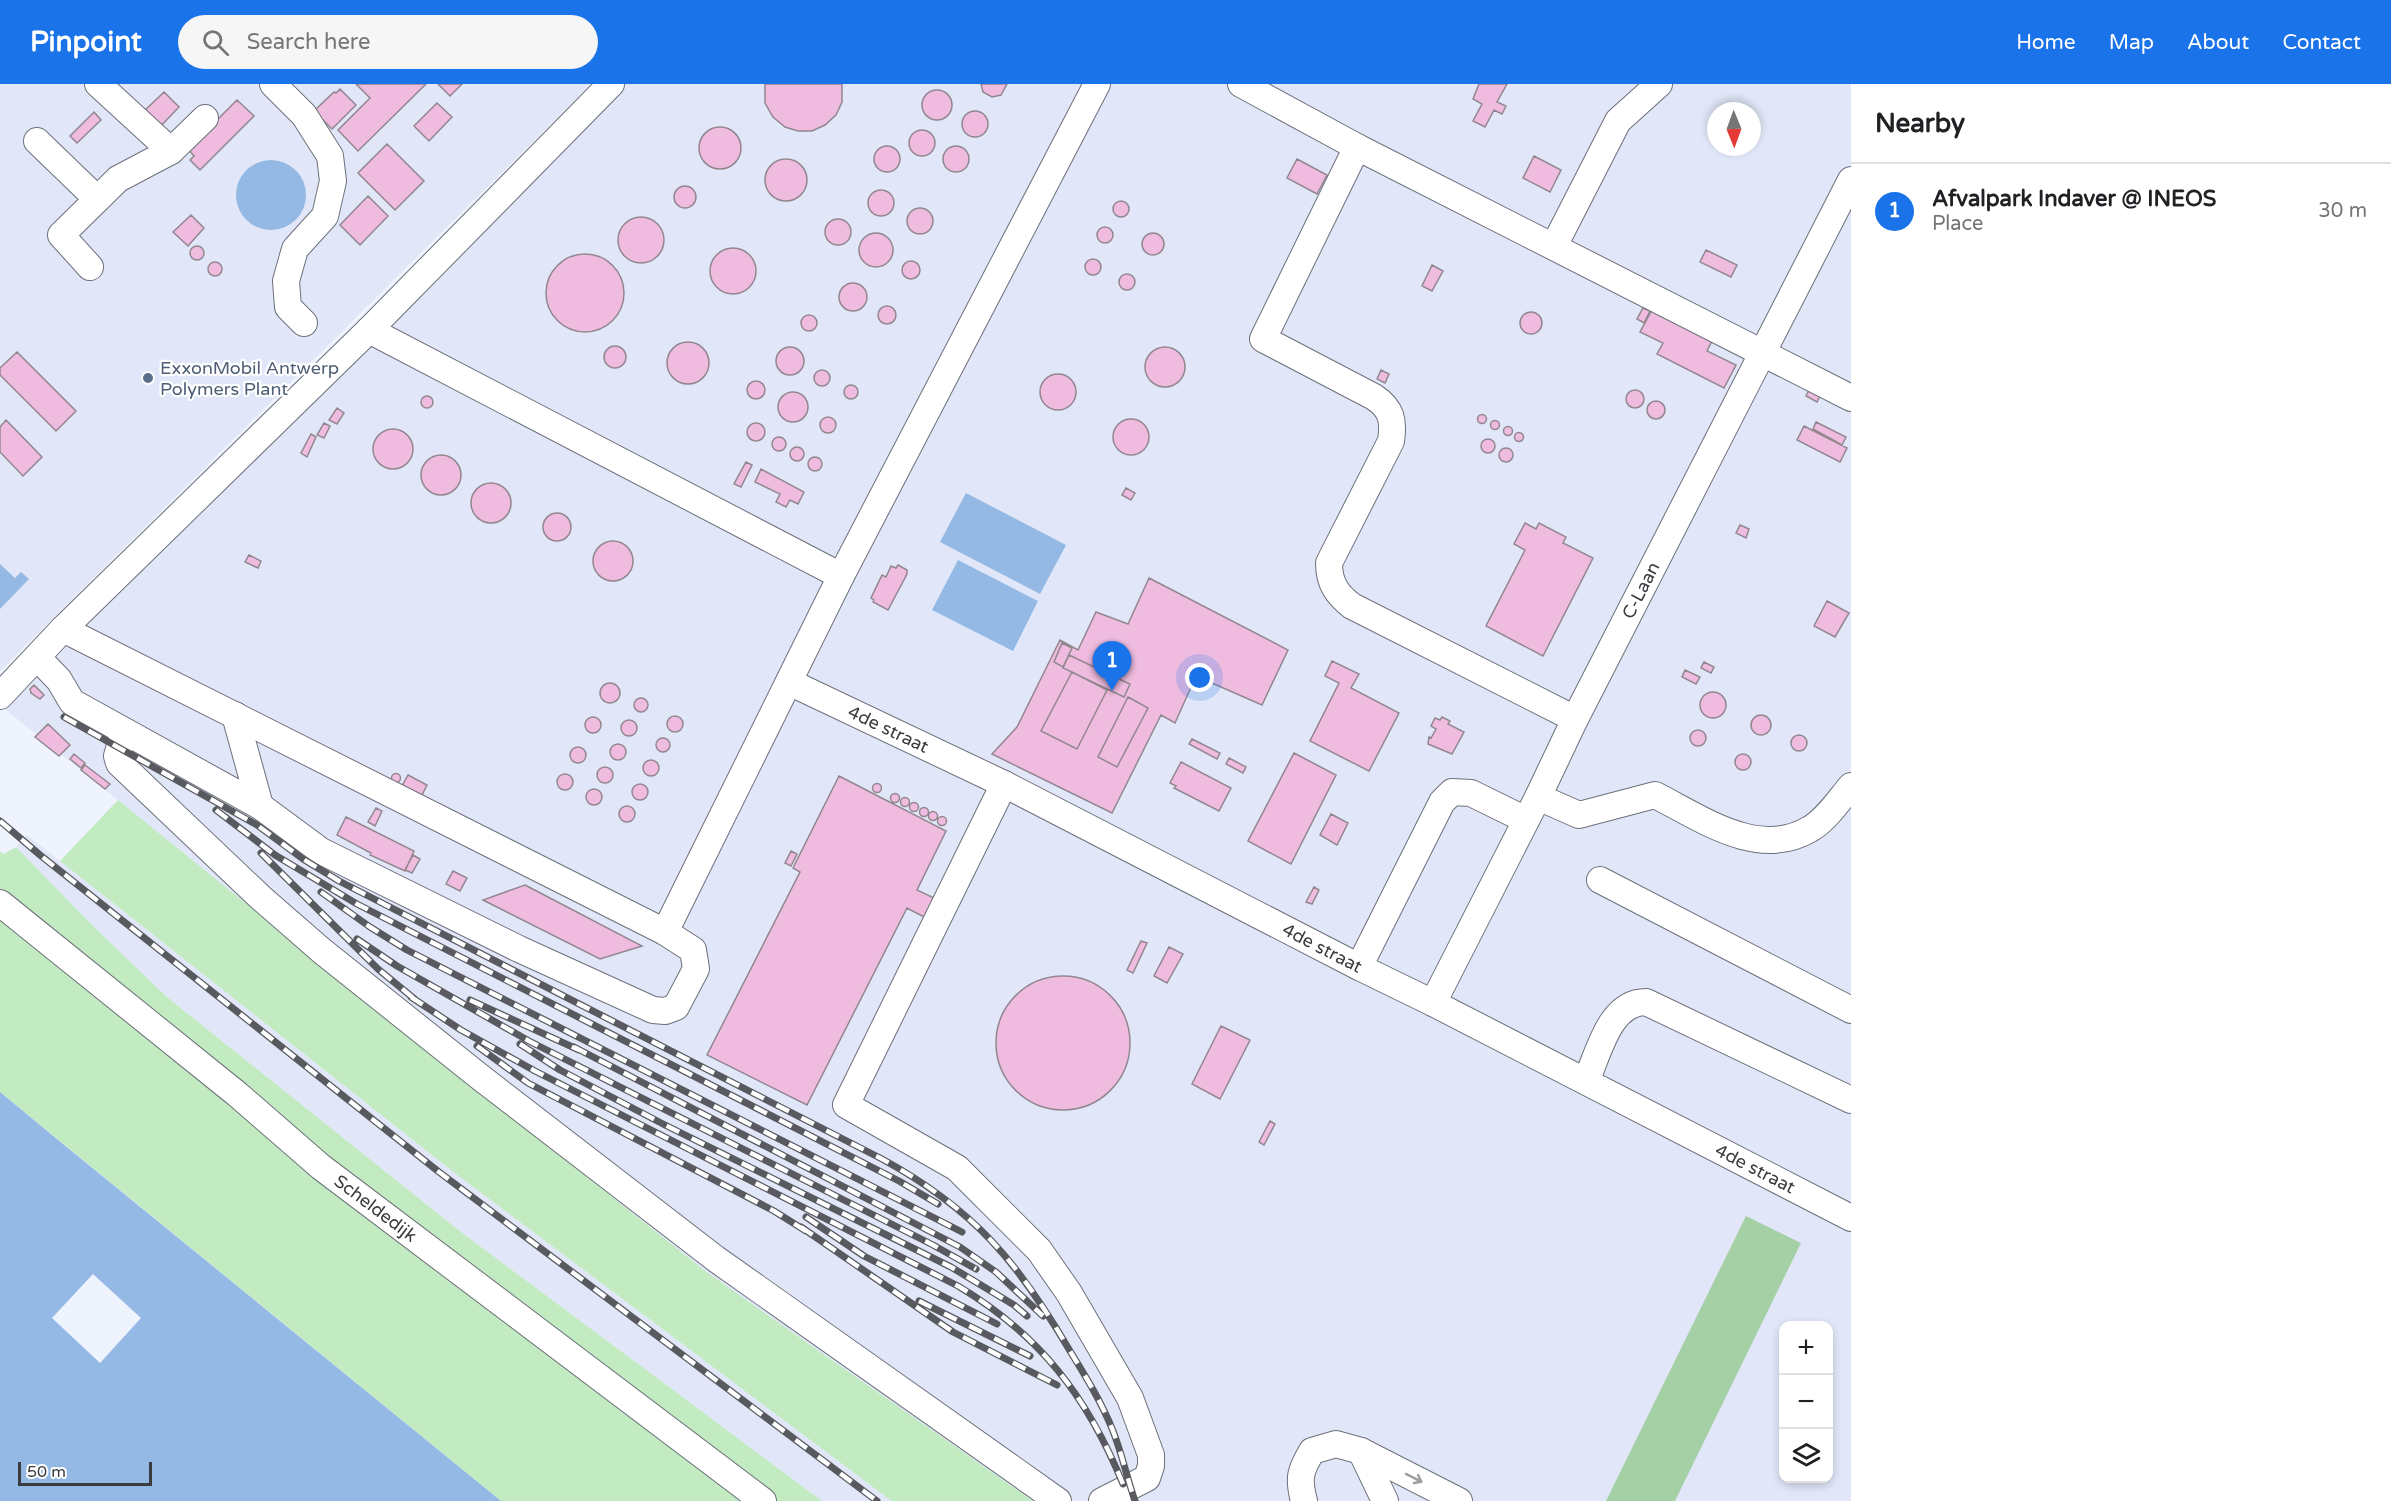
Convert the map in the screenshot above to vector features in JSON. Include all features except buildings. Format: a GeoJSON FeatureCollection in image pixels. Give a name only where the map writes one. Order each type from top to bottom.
{"type":"FeatureCollection","features":[{"type":"Feature","properties":{"kind":"street"},"geometry":{"type":"LineString","coordinates":[[98,84],[171,152]]}},
{"type":"Feature","properties":{"kind":"street"},"geometry":{"type":"LineString","coordinates":[[273,84],[304,115],[330,156],[333,180],[325,216],[295,249],[286,281],[288,308],[304,323]]}},
{"type":"Feature","properties":{"kind":"street"},"geometry":{"type":"LineString","coordinates":[[0,696],[63,629],[369,330],[611,84]]}},
{"type":"Feature","properties":{"kind":"street"},"geometry":{"type":"LineString","coordinates":[[665,932],[842,576],[1097,84]]}},
{"type":"Feature","properties":{"kind":"street"},"geometry":{"type":"LineString","coordinates":[[1240,84],[1357,147],[1851,398]]}},
{"type":"Feature","properties":{"kind":"street"},"geometry":{"type":"LineString","coordinates":[[1554,246],[1618,121],[1659,84]]}},
{"type":"Feature","properties":{"kind":"street"},"geometry":{"type":"LineString","coordinates":[[90,267],[61,235],[96,198],[118,179],[171,152],[205,118]]}},
{"type":"Feature","properties":{"kind":"street"},"geometry":{"type":"LineString","coordinates":[[38,141],[96,198]]}},
{"type":"Feature","properties":{"kind":"street"},"geometry":{"type":"LineString","coordinates":[[1357,147],[1263,339],[1374,397],[1385,404],[1391,413],[1393,427],[1391,441],[1329,563],[1329,574],[1333,586],[1341,598],[1352,606],[1575,718]]}},
{"type":"Feature","properties":{"kind":"street","name":"C-Laan"},"geometry":{"type":"LineString","coordinates":[[1434,1003],[1538,797],[1575,718],[1851,180]]}},
{"type":"Feature","properties":{"kind":"street"},"geometry":{"type":"LineString","coordinates":[[369,330],[842,576]]}},
{"type":"Feature","properties":{"kind":"street"},"geometry":{"type":"LineString","coordinates":[[37,657],[59,680],[72,702],[260,806],[321,851],[519,949],[652,1010],[665,1011],[676,1007],[696,969],[693,950],[665,932],[63,629]]}},
{"type":"Feature","properties":{"kind":"street","name":"4de straat"},"geometry":{"type":"LineString","coordinates":[[789,682],[1004,784],[1359,968],[1434,1003],[1851,1218]]}},
{"type":"Feature","properties":{"kind":"street"},"geometry":{"type":"LineString","coordinates":[[235,715],[260,806]]}},
{"type":"Feature","properties":{"kind":"street"},"geometry":{"type":"LineString","coordinates":[[124,731],[117,756],[119,763],[260,897],[322,951],[480,1077],[716,1259],[1058,1501]]}},
{"type":"Feature","properties":{"kind":"street"},"geometry":{"type":"LineString","coordinates":[[1004,784],[846,1105],[957,1168],[1039,1250],[1069,1293],[1130,1398],[1151,1455],[1151,1466],[1147,1478],[1102,1501]]}},
{"type":"Feature","properties":{"kind":"street"},"geometry":{"type":"LineString","coordinates":[[1538,797],[1579,815],[1655,795],[1737,836],[1755,840],[1775,839],[1810,829],[1824,818],[1851,786]]}},
{"type":"Feature","properties":{"kind":"street"},"geometry":{"type":"LineString","coordinates":[[1359,968],[1442,802],[1452,792],[1471,793],[1526,820]]}},
{"type":"Feature","properties":{"kind":"street"},"geometry":{"type":"LineString","coordinates":[[1600,880],[1851,1010]]}},
{"type":"Feature","properties":{"kind":"street","name":"Scheldedijk"},"geometry":{"type":"LineString","coordinates":[[0,903],[209,1071],[321,1167],[699,1455],[763,1501]]}},
{"type":"Feature","properties":{"kind":"street"},"geometry":{"type":"LineString","coordinates":[[1586,1081],[1607,1034],[1620,1012],[1637,1002],[1646,1002],[1851,1100]]}},
{"type":"Feature","properties":{"kind":"street"},"geometry":{"type":"LineString","coordinates":[[1304,1501],[1300,1484],[1302,1469],[1312,1451],[1336,1444],[1361,1451],[1460,1501]]}},
{"type":"Feature","properties":{"kind":"street"},"geometry":{"type":"LineString","coordinates":[[1361,1451],[1385,1501]]}},
{"type":"Feature","properties":{"kind":"shaded area","name":"ExxonMobil Antwerp Polymers Plant"},"geometry":{"type":"Polygon","coordinates":[[[0,84],[591,84],[0,671],[0,84]]]}},
{"type":"Feature","properties":{"kind":"shaded area"},"geometry":{"type":"Polygon","coordinates":[[[609,84],[1851,84],[1851,1501],[1033,1501],[708,1273],[472,1086],[0,705],[609,84]]]}},
{"type":"Feature","properties":{"kind":"shaded area"},"geometry":{"type":"Polygon","coordinates":[[[27,835],[456,1174],[892,1501],[822,1501],[461,1232],[167,997],[16,847],[27,835]]]}},
{"type":"Feature","properties":{"kind":"green space"},"geometry":{"type":"Polygon","coordinates":[[[118,800],[708,1273],[1033,1501],[892,1501],[456,1174],[60,861],[118,800]]]}},
{"type":"Feature","properties":{"kind":"green space"},"geometry":{"type":"Polygon","coordinates":[[[16,847],[167,997],[461,1232],[822,1501],[501,1501],[0,1092],[0,851],[3,854],[16,847]]]}},
{"type":"Feature","properties":{"kind":"green space"},"geometry":{"type":"Polygon","coordinates":[[[1746,1216],[1801,1243],[1675,1501],[1606,1501],[1746,1216]]]}},
{"type":"Feature","properties":{"kind":"water"},"geometry":{"type":"Polygon","coordinates":[[[271,160],[284,163],[296,170],[303,182],[306,195],[303,208],[296,220],[284,227],[271,230],[258,227],[246,220],[239,208],[236,195],[239,182],[246,170],[258,163],[271,160]]]}},
{"type":"Feature","properties":{"kind":"water"},"geometry":{"type":"Polygon","coordinates":[[[966,493],[1066,545],[1040,594],[940,542],[966,493]]]}},
{"type":"Feature","properties":{"kind":"water"},"geometry":{"type":"Polygon","coordinates":[[[958,560],[1038,601],[1013,651],[932,610],[958,560]]]}},
{"type":"Feature","properties":{"kind":"water"},"geometry":{"type":"Polygon","coordinates":[[[0,564],[15,578],[21,572],[29,579],[0,609],[0,564]]]}},
{"type":"Feature","properties":{"kind":"water"},"geometry":{"type":"Polygon","coordinates":[[[0,1092],[63,1144],[501,1501],[0,1501],[0,1092]]]}},
{"type":"Feature","properties":{"kind":"pier"},"geometry":{"type":"Polygon","coordinates":[[[93,1274],[141,1318],[100,1363],[52,1318],[93,1274]]]}},
{"type":"Feature","properties":{"kind":"railway"},"geometry":{"type":"LineString","coordinates":[[64,717],[257,825],[303,859],[339,881],[882,1159],[943,1198],[991,1240],[1032,1290],[1051,1319],[1088,1380],[1109,1421],[1135,1501]]}},
{"type":"Feature","properties":{"kind":"railway"},"geometry":{"type":"LineString","coordinates":[[216,810],[275,855],[357,904],[899,1181],[938,1204]]}},
{"type":"Feature","properties":{"kind":"railway"},"geometry":{"type":"LineString","coordinates":[[0,821],[439,1172],[877,1501]]}},
{"type":"Feature","properties":{"kind":"railway"},"geometry":{"type":"LineString","coordinates":[[261,853],[378,969],[417,1001]]}},
{"type":"Feature","properties":{"kind":"railway"},"geometry":{"type":"LineString","coordinates":[[321,892],[407,950],[962,1232]]}},
{"type":"Feature","properties":{"kind":"railway"},"geometry":{"type":"LineString","coordinates":[[357,939],[397,966],[529,1041],[933,1245],[976,1269]]}},
{"type":"Feature","properties":{"kind":"railway"},"geometry":{"type":"LineString","coordinates":[[411,997],[461,1030],[535,1071],[958,1286],[987,1305],[1013,1325],[1058,1370],[1094,1423],[1123,1484]]}},
{"type":"Feature","properties":{"kind":"railway"},"geometry":{"type":"LineString","coordinates":[[470,1000],[579,1050]]}},
{"type":"Feature","properties":{"kind":"railway"},"geometry":{"type":"LineString","coordinates":[[520,1044],[560,1070],[663,1124],[951,1267],[1014,1305],[1027,1316]]}},
{"type":"Feature","properties":{"kind":"railway"},"geometry":{"type":"LineString","coordinates":[[477,1046],[528,1083],[774,1211],[806,1231]]}},
{"type":"Feature","properties":{"kind":"railway"},"geometry":{"type":"LineString","coordinates":[[574,1047],[960,1247],[996,1272],[1043,1316]]}},
{"type":"Feature","properties":{"kind":"railway"},"geometry":{"type":"LineString","coordinates":[[806,1217],[864,1256],[997,1324]]}},
{"type":"Feature","properties":{"kind":"railway"},"geometry":{"type":"LineString","coordinates":[[801,1227],[953,1332],[1057,1385]]}},
{"type":"Feature","properties":{"kind":"railway"},"geometry":{"type":"LineString","coordinates":[[919,1301],[1030,1356]]}},
{"type":"Feature","properties":{"kind":"place","name":"ExxonMobil Antwerp Polymers Plant"},"geometry":{"type":"Point","coordinates":[148,378]}},
{"type":"Feature","properties":{"kind":"place","name":"Afvalpark Indaver @ INEOS"},"geometry":{"type":"Point","coordinates":[1112,691]}}]}
